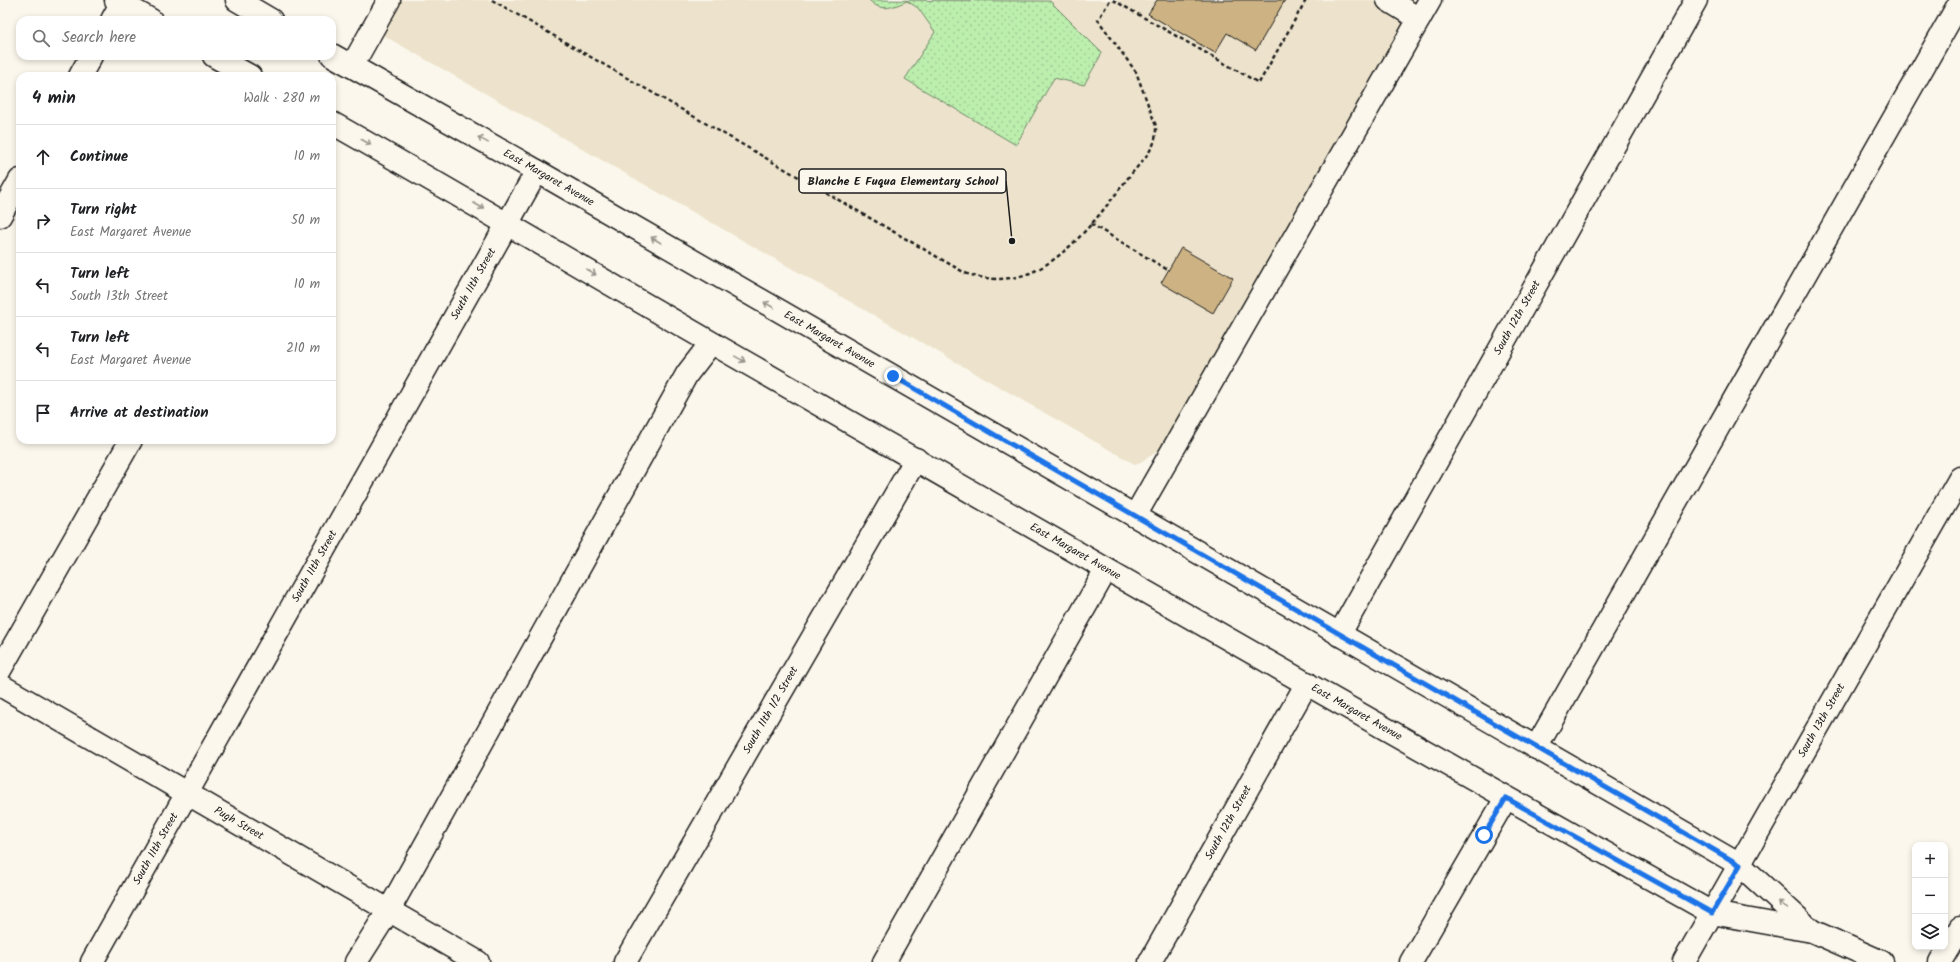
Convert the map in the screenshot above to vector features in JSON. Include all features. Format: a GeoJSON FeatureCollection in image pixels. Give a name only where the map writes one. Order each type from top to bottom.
{"type":"FeatureCollection","features":[{"type":"Feature","properties":{"kind":"street"},"geometry":{"type":"LineString","coordinates":[[237,0],[264,16]]}},
{"type":"Feature","properties":{"kind":"street"},"geometry":{"type":"LineString","coordinates":[[352,66],[389,0]]}},
{"type":"Feature","properties":{"kind":"street"},"geometry":{"type":"LineString","coordinates":[[1388,0],[1419,19]]}},
{"type":"Feature","properties":{"kind":"street"},"geometry":{"type":"LineString","coordinates":[[1135,516],[1430,0]]}},
{"type":"Feature","properties":{"kind":"street","name":"South 12th Street"},"geometry":{"type":"LineString","coordinates":[[1339,635],[1696,0]]}},
{"type":"Feature","properties":{"kind":"street"},"geometry":{"type":"LineString","coordinates":[[1536,748],[1960,2]]}},
{"type":"Feature","properties":{"kind":"street"},"geometry":{"type":"LineString","coordinates":[[118,6],[142,16]]}},
{"type":"Feature","properties":{"kind":"street","name":"East Margaret Avenue"},"geometry":{"type":"LineString","coordinates":[[336,57],[537,171],[1740,865],[1812,931]]}},
{"type":"Feature","properties":{"kind":"street"},"geometry":{"type":"LineString","coordinates":[[82,72],[89,60]]}},
{"type":"Feature","properties":{"kind":"street"},"geometry":{"type":"LineString","coordinates":[[221,60],[243,72]]}},
{"type":"Feature","properties":{"kind":"street","name":"East Margaret Avenue"},"geometry":{"type":"LineString","coordinates":[[336,125],[508,223],[711,343],[916,459],[1106,570],[1307,683],[1506,798],[1712,913],[1812,931],[1882,962]]}},
{"type":"Feature","properties":{"kind":"street","name":"South 11th Street"},"geometry":{"type":"LineString","coordinates":[[92,962],[537,171]]}},
{"type":"Feature","properties":{"kind":"street"},"geometry":{"type":"LineString","coordinates":[[0,216],[16,187]]}},
{"type":"Feature","properties":{"kind":"street"},"geometry":{"type":"LineString","coordinates":[[356,962],[389,910],[687,374],[711,343]]}},
{"type":"Feature","properties":{"kind":"street"},"geometry":{"type":"LineString","coordinates":[[0,670],[129,444]]}},
{"type":"Feature","properties":{"kind":"street","name":"South 11th 1/2 Street"},"geometry":{"type":"LineString","coordinates":[[625,962],[916,459]]}},
{"type":"Feature","properties":{"kind":"street","name":"South 13th Street"},"geometry":{"type":"LineString","coordinates":[[1684,962],[1960,478]]}},
{"type":"Feature","properties":{"kind":"street"},"geometry":{"type":"LineString","coordinates":[[884,962],[1106,570]]}},
{"type":"Feature","properties":{"kind":"street","name":"South 12th Street"},"geometry":{"type":"LineString","coordinates":[[1150,962],[1307,683]]}},
{"type":"Feature","properties":{"kind":"street","name":"Pugh Street"},"geometry":{"type":"LineString","coordinates":[[0,685],[478,962]]}},
{"type":"Feature","properties":{"kind":"street"},"geometry":{"type":"LineString","coordinates":[[1411,962],[1506,798]]}},
{"type":"Feature","properties":{"kind":"street"},"geometry":{"type":"LineString","coordinates":[[1940,962],[1960,928]]}},
{"type":"Feature","properties":{"kind":"path"},"geometry":{"type":"LineString","coordinates":[[492,0],[965,273],[979,278],[996,280],[1012,278],[1031,272],[1047,264],[1065,250],[1091,224],[1149,151],[1156,136],[1156,126],[1151,109],[1136,72],[1098,20],[1110,0]]}},
{"type":"Feature","properties":{"kind":"path"},"geometry":{"type":"LineString","coordinates":[[1113,0],[1258,83],[1306,0]]}},
{"type":"Feature","properties":{"kind":"path"},"geometry":{"type":"LineString","coordinates":[[1091,224],[1168,270]]}},
{"type":"Feature","properties":{"kind":"shaded area"},"geometry":{"type":"Polygon","coordinates":[[[400,0],[1419,0],[1163,448],[1136,465],[381,34],[400,0]]]}},
{"type":"Feature","properties":{"kind":"green space"},"geometry":{"type":"Polygon","coordinates":[[[869,0],[1050,1],[1102,53],[1084,85],[1054,78],[1016,145],[905,79],[935,32],[918,8],[907,1],[892,7],[883,8],[869,0]]]}},
{"type":"Feature","properties":{"kind":"building"},"geometry":{"type":"Polygon","coordinates":[[[1157,0],[1285,0],[1256,50],[1227,33],[1215,53],[1148,14],[1157,0]]]}},
{"type":"Feature","properties":{"kind":"building"},"geometry":{"type":"Polygon","coordinates":[[[1181,248],[1233,278],[1213,313],[1161,283],[1181,248]]]}},
{"type":"Feature","properties":{"kind":"place","name":"Blanche E Fuqua Elementary School"},"geometry":{"type":"Point","coordinates":[1012,241]}},
{"type":"Feature","properties":{"kind":"route"},"geometry":{"type":"LineString","coordinates":[[893,376],[1339,635],[1740,865],[1712,913],[1506,798],[1484,835]]}}]}
